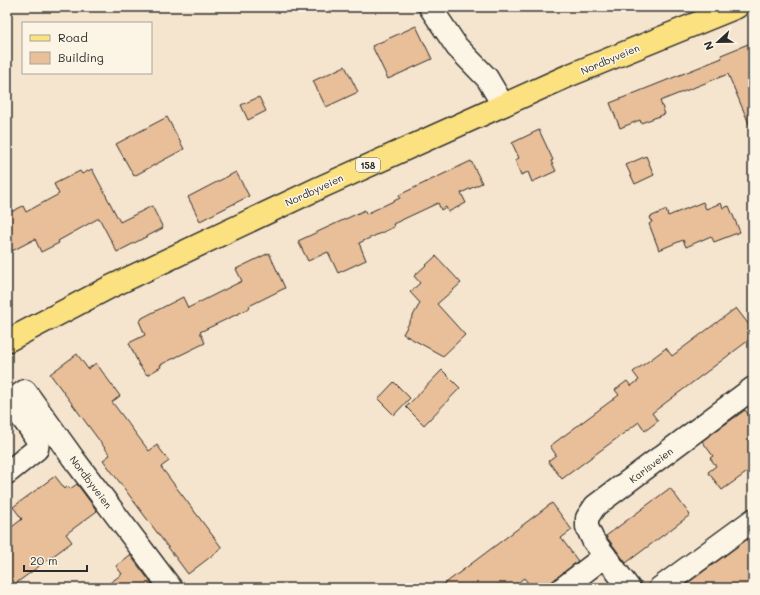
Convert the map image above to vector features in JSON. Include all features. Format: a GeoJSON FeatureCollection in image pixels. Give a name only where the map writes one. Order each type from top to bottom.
{"type":"FeatureCollection","features":[{"type":"Feature","properties":{"kind":"main road","name":"Nordbyveien"},"geometry":{"type":"LineString","coordinates":[[7,341],[77,303],[158,263],[326,184],[597,64],[738,7]]}},
{"type":"Feature","properties":{"kind":"street"},"geometry":{"type":"LineString","coordinates":[[430,7],[457,47],[487,78],[503,105]]}},
{"type":"Feature","properties":{"kind":"street","name":"Karisveien"},"geometry":{"type":"LineString","coordinates":[[629,588],[593,540],[587,527],[587,518],[595,506],[753,388]]}},
{"type":"Feature","properties":{"kind":"street","name":"Nordbyveien"},"geometry":{"type":"LineString","coordinates":[[8,403],[25,391],[73,458],[171,588]]}},
{"type":"Feature","properties":{"kind":"street"},"geometry":{"type":"LineString","coordinates":[[7,472],[37,449],[38,441],[31,430],[8,403]]}},
{"type":"Feature","properties":{"kind":"street"},"geometry":{"type":"LineString","coordinates":[[660,588],[753,520]]}},
{"type":"Feature","properties":{"kind":"street"},"geometry":{"type":"LineString","coordinates":[[563,588],[605,556]]}},
{"type":"Feature","properties":{"kind":"building"},"geometry":{"type":"Polygon","coordinates":[[[416,26],[432,59],[388,79],[372,46],[416,26]]]}},
{"type":"Feature","properties":{"kind":"building"},"geometry":{"type":"Polygon","coordinates":[[[753,42],[753,133],[728,74],[660,101],[665,114],[641,123],[640,120],[620,128],[610,103],[722,58],[721,55],[753,42]]]}},
{"type":"Feature","properties":{"kind":"building"},"geometry":{"type":"Polygon","coordinates":[[[345,66],[358,92],[326,107],[313,81],[345,66]]]}},
{"type":"Feature","properties":{"kind":"building"},"geometry":{"type":"Polygon","coordinates":[[[259,97],[266,111],[248,120],[241,105],[259,97]]]}},
{"type":"Feature","properties":{"kind":"building"},"geometry":{"type":"Polygon","coordinates":[[[167,117],[184,149],[134,176],[116,144],[167,117]]]}},
{"type":"Feature","properties":{"kind":"building"},"geometry":{"type":"Polygon","coordinates":[[[539,130],[553,160],[551,161],[556,171],[532,182],[528,172],[521,175],[515,160],[519,158],[512,143],[539,130]]]}},
{"type":"Feature","properties":{"kind":"building"},"geometry":{"type":"Polygon","coordinates":[[[646,156],[654,175],[635,184],[626,165],[646,156]]]}},
{"type":"Feature","properties":{"kind":"building"},"geometry":{"type":"Polygon","coordinates":[[[471,161],[482,183],[461,193],[466,203],[448,212],[446,207],[441,210],[438,203],[393,224],[394,227],[359,243],[366,260],[338,273],[328,252],[308,261],[298,241],[365,210],[366,214],[400,198],[399,195],[471,161]]]}},
{"type":"Feature","properties":{"kind":"building"},"geometry":{"type":"Polygon","coordinates":[[[92,169],[120,222],[152,206],[163,228],[117,252],[99,218],[58,241],[59,243],[41,252],[35,239],[12,251],[7,242],[7,214],[23,206],[26,212],[59,194],[54,184],[80,171],[82,174],[92,169]]]}},
{"type":"Feature","properties":{"kind":"building"},"geometry":{"type":"Polygon","coordinates":[[[236,172],[249,196],[200,221],[188,197],[236,172]]]}},
{"type":"Feature","properties":{"kind":"building"},"geometry":{"type":"Polygon","coordinates":[[[703,202],[706,209],[721,203],[723,208],[729,206],[740,232],[714,242],[711,236],[686,247],[683,240],[659,250],[649,224],[652,222],[650,217],[666,210],[668,216],[703,202]]]}},
{"type":"Feature","properties":{"kind":"building"},"geometry":{"type":"Polygon","coordinates":[[[269,253],[285,288],[249,306],[250,308],[200,332],[205,343],[160,365],[161,367],[147,375],[139,365],[129,343],[145,335],[139,321],[142,318],[183,297],[188,308],[242,281],[236,269],[269,253]]]}},
{"type":"Feature","properties":{"kind":"building"},"geometry":{"type":"Polygon","coordinates":[[[436,256],[461,283],[437,304],[465,335],[443,356],[403,334],[420,303],[410,292],[420,283],[414,276],[436,256]]]}},
{"type":"Feature","properties":{"kind":"building"},"geometry":{"type":"Polygon","coordinates":[[[736,308],[753,330],[753,337],[652,413],[658,421],[645,431],[639,422],[562,479],[548,461],[556,455],[550,446],[619,395],[615,390],[627,381],[631,386],[639,380],[633,372],[666,348],[672,356],[736,308]]]}},
{"type":"Feature","properties":{"kind":"building"},"geometry":{"type":"Polygon","coordinates":[[[77,354],[88,369],[96,363],[120,396],[112,402],[149,451],[157,445],[169,461],[161,467],[222,548],[188,574],[103,460],[110,455],[50,374],[77,354]]]}},
{"type":"Feature","properties":{"kind":"building"},"geometry":{"type":"Polygon","coordinates":[[[442,370],[460,388],[424,425],[406,407],[442,370]]]}},
{"type":"Feature","properties":{"kind":"building"},"geometry":{"type":"Polygon","coordinates":[[[394,382],[410,398],[394,415],[378,399],[394,382]]]}},
{"type":"Feature","properties":{"kind":"building"},"geometry":{"type":"Polygon","coordinates":[[[745,410],[753,420],[753,468],[722,490],[708,472],[716,466],[710,458],[713,456],[702,441],[745,410]]]}},
{"type":"Feature","properties":{"kind":"building"},"geometry":{"type":"Polygon","coordinates":[[[55,476],[65,489],[68,486],[70,489],[77,484],[97,511],[66,534],[72,542],[15,584],[7,573],[7,531],[22,519],[13,507],[55,476]]]}},
{"type":"Feature","properties":{"kind":"building"},"geometry":{"type":"Polygon","coordinates":[[[670,488],[690,515],[626,563],[606,536],[670,488]]]}},
{"type":"Feature","properties":{"kind":"building"},"geometry":{"type":"Polygon","coordinates":[[[552,503],[572,530],[561,538],[578,561],[554,580],[543,588],[532,588],[524,578],[511,588],[439,588],[552,503]]]}},
{"type":"Feature","properties":{"kind":"building"},"geometry":{"type":"Polygon","coordinates":[[[753,535],[753,588],[681,588],[753,535]]]}},
{"type":"Feature","properties":{"kind":"building"},"geometry":{"type":"Polygon","coordinates":[[[130,555],[155,588],[103,588],[122,574],[116,566],[130,555]]]}}]}
